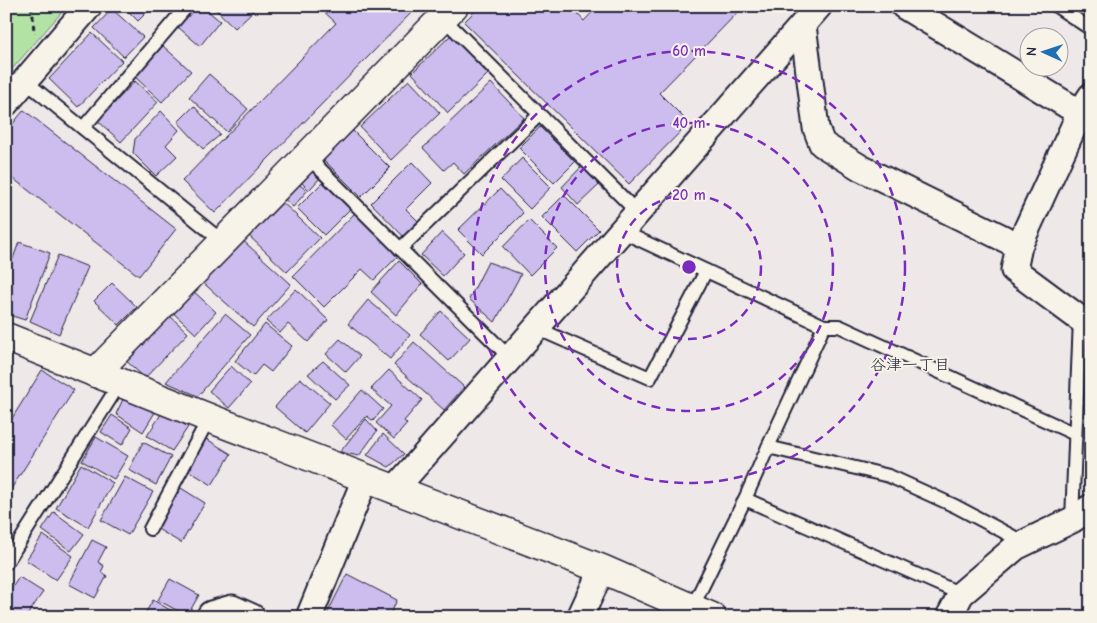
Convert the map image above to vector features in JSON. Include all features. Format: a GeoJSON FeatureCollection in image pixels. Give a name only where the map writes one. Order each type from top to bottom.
{"type":"FeatureCollection","features":[{"type":"Feature","properties":{"kind":"street"},"geometry":{"type":"LineString","coordinates":[[6,103],[89,6]]}},
{"type":"Feature","properties":{"kind":"street"},"geometry":{"type":"LineString","coordinates":[[904,6],[1086,105],[1019,246],[1014,270],[1085,323]]}},
{"type":"Feature","properties":{"kind":"street"},"geometry":{"type":"LineString","coordinates":[[95,373],[307,156],[442,10]]}},
{"type":"Feature","properties":{"kind":"street"},"geometry":{"type":"LineString","coordinates":[[811,15],[816,128],[822,144],[861,168],[1019,246]]}},
{"type":"Feature","properties":{"kind":"street"},"geometry":{"type":"LineString","coordinates":[[394,490],[811,15]]}},
{"type":"Feature","properties":{"kind":"street"},"geometry":{"type":"LineString","coordinates":[[6,337],[208,418],[602,569],[702,612]]}},
{"type":"Feature","properties":{"kind":"street"},"geometry":{"type":"LineString","coordinates":[[309,617],[364,478]]}},
{"type":"Feature","properties":{"kind":"street"},"geometry":{"type":"LineString","coordinates":[[949,617],[961,594],[1016,547],[1081,514]]}},
{"type":"Feature","properties":{"kind":"street"},"geometry":{"type":"LineString","coordinates":[[580,617],[602,569]]}},
{"type":"Feature","properties":{"kind":"street"},"geometry":{"type":"LineString","coordinates":[[209,617],[211,614],[232,608],[252,617]]}},
{"type":"Feature","properties":{"kind":"lane"},"geometry":{"type":"LineString","coordinates":[[83,128],[187,6]]}},
{"type":"Feature","properties":{"kind":"lane"},"geometry":{"type":"LineString","coordinates":[[1056,6],[1091,29]]}},
{"type":"Feature","properties":{"kind":"lane"},"geometry":{"type":"LineString","coordinates":[[442,10],[539,115],[629,222],[706,271],[824,326],[839,326],[1075,434]]}},
{"type":"Feature","properties":{"kind":"lane"},"geometry":{"type":"LineString","coordinates":[[25,81],[223,242]]}},
{"type":"Feature","properties":{"kind":"lane"},"geometry":{"type":"LineString","coordinates":[[400,249],[539,115]]}},
{"type":"Feature","properties":{"kind":"lane"},"geometry":{"type":"LineString","coordinates":[[307,156],[510,358]]}},
{"type":"Feature","properties":{"kind":"lane"},"geometry":{"type":"LineString","coordinates":[[536,328],[650,378],[706,271]]}},
{"type":"Feature","properties":{"kind":"lane"},"geometry":{"type":"LineString","coordinates":[[1081,514],[1075,434],[1085,323]]}},
{"type":"Feature","properties":{"kind":"lane"},"geometry":{"type":"LineString","coordinates":[[702,612],[745,499],[824,326]]}},
{"type":"Feature","properties":{"kind":"lane"},"geometry":{"type":"LineString","coordinates":[[6,564],[120,383]]}},
{"type":"Feature","properties":{"kind":"lane"},"geometry":{"type":"LineString","coordinates":[[150,529],[208,418]]}},
{"type":"Feature","properties":{"kind":"lane"},"geometry":{"type":"LineString","coordinates":[[768,447],[889,476],[955,506],[1025,543]]}},
{"type":"Feature","properties":{"kind":"lane"},"geometry":{"type":"LineString","coordinates":[[745,499],[961,594]]}},
{"type":"Feature","properties":{"kind":"path"},"geometry":{"type":"LineString","coordinates":[[31,6],[33,16]]}},
{"type":"Feature","properties":{"kind":"green space"},"geometry":{"type":"Polygon","coordinates":[[[6,6],[67,6],[6,76],[6,6]]]}},
{"type":"Feature","properties":{"kind":"building"},"geometry":{"type":"Polygon","coordinates":[[[123,6],[153,6],[138,21],[123,6]]]}},
{"type":"Feature","properties":{"kind":"building"},"geometry":{"type":"Polygon","coordinates":[[[196,6],[202,6],[220,21],[200,46],[178,27],[196,6]]]}},
{"type":"Feature","properties":{"kind":"building"},"geometry":{"type":"Polygon","coordinates":[[[212,6],[249,6],[253,11],[235,28],[212,6]]]}},
{"type":"Feature","properties":{"kind":"building"},"geometry":{"type":"Polygon","coordinates":[[[318,6],[417,7],[215,213],[182,181],[336,23],[318,6]]]}},
{"type":"Feature","properties":{"kind":"building"},"geometry":{"type":"Polygon","coordinates":[[[480,6],[570,6],[584,21],[598,6],[744,6],[659,93],[689,123],[629,184],[464,22],[480,6]]]}},
{"type":"Feature","properties":{"kind":"building"},"geometry":{"type":"Polygon","coordinates":[[[112,9],[143,37],[124,57],[94,28],[112,9]]]}},
{"type":"Feature","properties":{"kind":"building"},"geometry":{"type":"Polygon","coordinates":[[[92,33],[122,61],[78,107],[49,79],[92,33]]]}},
{"type":"Feature","properties":{"kind":"building"},"geometry":{"type":"Polygon","coordinates":[[[451,35],[488,74],[448,113],[412,73],[451,35]]]}},
{"type":"Feature","properties":{"kind":"building"},"geometry":{"type":"Polygon","coordinates":[[[163,46],[191,71],[162,102],[134,76],[163,46]]]}},
{"type":"Feature","properties":{"kind":"building"},"geometry":{"type":"Polygon","coordinates":[[[209,74],[248,109],[227,132],[189,97],[209,74]]]}},
{"type":"Feature","properties":{"kind":"building"},"geometry":{"type":"Polygon","coordinates":[[[409,80],[440,113],[391,160],[360,127],[409,80]]]}},
{"type":"Feature","properties":{"kind":"building"},"geometry":{"type":"Polygon","coordinates":[[[135,81],[158,102],[121,142],[98,121],[135,81]]]}},
{"type":"Feature","properties":{"kind":"building"},"geometry":{"type":"Polygon","coordinates":[[[491,83],[524,118],[464,174],[453,162],[444,170],[423,148],[491,83]]]}},
{"type":"Feature","properties":{"kind":"building"},"geometry":{"type":"Polygon","coordinates":[[[194,106],[220,135],[203,149],[178,122],[194,106]]]}},
{"type":"Feature","properties":{"kind":"building"},"geometry":{"type":"Polygon","coordinates":[[[24,110],[176,229],[139,276],[6,173],[6,132],[24,110]]]}},
{"type":"Feature","properties":{"kind":"building"},"geometry":{"type":"Polygon","coordinates":[[[161,111],[179,130],[166,145],[177,156],[156,176],[133,153],[135,139],[161,111]]]}},
{"type":"Feature","properties":{"kind":"building"},"geometry":{"type":"Polygon","coordinates":[[[540,127],[575,162],[554,183],[519,148],[540,127]]]}},
{"type":"Feature","properties":{"kind":"building"},"geometry":{"type":"Polygon","coordinates":[[[351,129],[390,168],[361,197],[322,158],[351,129]]]}},
{"type":"Feature","properties":{"kind":"building"},"geometry":{"type":"Polygon","coordinates":[[[522,158],[551,187],[530,209],[501,180],[522,158]]]}},
{"type":"Feature","properties":{"kind":"building"},"geometry":{"type":"Polygon","coordinates":[[[412,162],[432,183],[406,209],[418,221],[403,236],[371,203],[412,162]]]}},
{"type":"Feature","properties":{"kind":"building"},"geometry":{"type":"Polygon","coordinates":[[[582,166],[599,185],[578,205],[562,187],[582,166]]]}},
{"type":"Feature","properties":{"kind":"building"},"geometry":{"type":"Polygon","coordinates":[[[309,167],[320,178],[309,190],[298,179],[309,167]]]}},
{"type":"Feature","properties":{"kind":"building"},"geometry":{"type":"Polygon","coordinates":[[[293,179],[307,191],[293,207],[279,194],[293,179]]]}},
{"type":"Feature","properties":{"kind":"building"},"geometry":{"type":"Polygon","coordinates":[[[323,182],[350,209],[324,235],[297,208],[323,182]]]}},
{"type":"Feature","properties":{"kind":"building"},"geometry":{"type":"Polygon","coordinates":[[[500,189],[523,213],[482,254],[458,230],[500,189]]]}},
{"type":"Feature","properties":{"kind":"building"},"geometry":{"type":"Polygon","coordinates":[[[564,195],[599,230],[577,252],[542,217],[564,195]]]}},
{"type":"Feature","properties":{"kind":"building"},"geometry":{"type":"Polygon","coordinates":[[[279,199],[320,238],[287,272],[246,233],[279,199]]]}},
{"type":"Feature","properties":{"kind":"building"},"geometry":{"type":"Polygon","coordinates":[[[355,213],[398,256],[374,280],[362,269],[324,307],[293,276],[355,213]]]}},
{"type":"Feature","properties":{"kind":"building"},"geometry":{"type":"Polygon","coordinates":[[[529,220],[557,248],[530,275],[503,247],[529,220]]]}},
{"type":"Feature","properties":{"kind":"building"},"geometry":{"type":"Polygon","coordinates":[[[442,232],[464,253],[443,276],[421,255],[442,232]]]}},
{"type":"Feature","properties":{"kind":"building"},"geometry":{"type":"Polygon","coordinates":[[[239,237],[291,284],[253,327],[200,280],[239,237]]]}},
{"type":"Feature","properties":{"kind":"building"},"geometry":{"type":"Polygon","coordinates":[[[19,242],[50,253],[25,320],[6,314],[6,278],[19,242]]]}},
{"type":"Feature","properties":{"kind":"building"},"geometry":{"type":"Polygon","coordinates":[[[58,255],[88,267],[59,334],[30,321],[58,255]]]}},
{"type":"Feature","properties":{"kind":"building"},"geometry":{"type":"Polygon","coordinates":[[[399,261],[422,284],[396,315],[371,292],[399,261]]]}},
{"type":"Feature","properties":{"kind":"building"},"geometry":{"type":"Polygon","coordinates":[[[488,262],[521,274],[495,322],[469,299],[488,262]]]}},
{"type":"Feature","properties":{"kind":"building"},"geometry":{"type":"Polygon","coordinates":[[[112,283],[137,307],[119,325],[94,301],[112,283]]]}},
{"type":"Feature","properties":{"kind":"building"},"geometry":{"type":"Polygon","coordinates":[[[191,289],[216,312],[196,334],[171,311],[191,289]]]}},
{"type":"Feature","properties":{"kind":"building"},"geometry":{"type":"Polygon","coordinates":[[[296,289],[328,320],[308,342],[288,324],[280,333],[266,321],[296,289]]]}},
{"type":"Feature","properties":{"kind":"building"},"geometry":{"type":"Polygon","coordinates":[[[368,300],[410,335],[390,359],[348,324],[368,300]]]}},
{"type":"Feature","properties":{"kind":"building"},"geometry":{"type":"Polygon","coordinates":[[[441,311],[470,338],[449,361],[420,334],[441,311]]]}},
{"type":"Feature","properties":{"kind":"building"},"geometry":{"type":"Polygon","coordinates":[[[167,313],[188,333],[145,378],[124,359],[167,313]]]}},
{"type":"Feature","properties":{"kind":"building"},"geometry":{"type":"Polygon","coordinates":[[[225,314],[250,335],[198,396],[166,382],[225,314]]]}},
{"type":"Feature","properties":{"kind":"building"},"geometry":{"type":"Polygon","coordinates":[[[265,324],[292,346],[271,372],[262,365],[253,376],[235,361],[265,324]]]}},
{"type":"Feature","properties":{"kind":"building"},"geometry":{"type":"Polygon","coordinates":[[[340,339],[360,356],[346,372],[326,354],[340,339]]]}},
{"type":"Feature","properties":{"kind":"building"},"geometry":{"type":"Polygon","coordinates":[[[414,342],[464,387],[444,410],[394,365],[414,342]]]}},
{"type":"Feature","properties":{"kind":"building"},"geometry":{"type":"Polygon","coordinates":[[[323,361],[350,385],[335,399],[308,374],[323,361]]]}},
{"type":"Feature","properties":{"kind":"building"},"geometry":{"type":"Polygon","coordinates":[[[231,366],[250,384],[229,408],[209,391],[231,366]]]}},
{"type":"Feature","properties":{"kind":"building"},"geometry":{"type":"Polygon","coordinates":[[[42,370],[74,390],[6,497],[6,428],[42,370]]]}},
{"type":"Feature","properties":{"kind":"building"},"geometry":{"type":"Polygon","coordinates":[[[389,370],[422,400],[404,421],[407,424],[394,439],[376,423],[391,406],[371,389],[389,370]]]}},
{"type":"Feature","properties":{"kind":"building"},"geometry":{"type":"Polygon","coordinates":[[[300,378],[330,403],[305,433],[275,407],[300,378]]]}},
{"type":"Feature","properties":{"kind":"building"},"geometry":{"type":"Polygon","coordinates":[[[362,390],[383,409],[373,421],[367,416],[346,439],[331,425],[362,390]]]}},
{"type":"Feature","properties":{"kind":"building"},"geometry":{"type":"Polygon","coordinates":[[[125,395],[157,409],[143,432],[116,414],[125,395]]]}},
{"type":"Feature","properties":{"kind":"building"},"geometry":{"type":"Polygon","coordinates":[[[163,411],[188,427],[172,451],[147,436],[163,411]]]}},
{"type":"Feature","properties":{"kind":"building"},"geometry":{"type":"Polygon","coordinates":[[[112,415],[132,428],[122,445],[101,432],[112,415]]]}},
{"type":"Feature","properties":{"kind":"building"},"geometry":{"type":"Polygon","coordinates":[[[366,419],[377,431],[359,456],[340,452],[366,419]]]}},
{"type":"Feature","properties":{"kind":"building"},"geometry":{"type":"Polygon","coordinates":[[[383,434],[404,454],[389,467],[367,455],[383,434]]]}},
{"type":"Feature","properties":{"kind":"building"},"geometry":{"type":"Polygon","coordinates":[[[96,437],[128,456],[114,479],[82,461],[96,437]]]}},
{"type":"Feature","properties":{"kind":"building"},"geometry":{"type":"Polygon","coordinates":[[[205,438],[231,454],[212,485],[186,469],[205,438]]]}},
{"type":"Feature","properties":{"kind":"building"},"geometry":{"type":"Polygon","coordinates":[[[143,442],[171,457],[156,485],[129,470],[143,442]]]}},
{"type":"Feature","properties":{"kind":"building"},"geometry":{"type":"Polygon","coordinates":[[[81,464],[113,483],[88,527],[56,508],[81,464]]]}},
{"type":"Feature","properties":{"kind":"building"},"geometry":{"type":"Polygon","coordinates":[[[125,477],[153,492],[128,535],[101,520],[125,477]]]}},
{"type":"Feature","properties":{"kind":"building"},"geometry":{"type":"Polygon","coordinates":[[[181,488],[205,503],[181,543],[156,528],[181,488]]]}},
{"type":"Feature","properties":{"kind":"building"},"geometry":{"type":"Polygon","coordinates":[[[54,512],[84,534],[71,551],[42,530],[54,512]]]}},
{"type":"Feature","properties":{"kind":"building"},"geometry":{"type":"Polygon","coordinates":[[[43,535],[73,556],[56,580],[26,560],[43,535]]]}},
{"type":"Feature","properties":{"kind":"building"},"geometry":{"type":"Polygon","coordinates":[[[92,540],[106,547],[98,562],[104,566],[101,572],[107,576],[95,598],[69,584],[92,540]]]}},
{"type":"Feature","properties":{"kind":"building"},"geometry":{"type":"Polygon","coordinates":[[[347,574],[397,600],[389,617],[326,616],[347,574]]]}},
{"type":"Feature","properties":{"kind":"building"},"geometry":{"type":"Polygon","coordinates":[[[19,577],[43,592],[26,617],[6,617],[6,597],[19,577]]]}},
{"type":"Feature","properties":{"kind":"building"},"geometry":{"type":"Polygon","coordinates":[[[170,579],[199,595],[187,616],[158,600],[170,579]]]}},
{"type":"Feature","properties":{"kind":"building"},"geometry":{"type":"Polygon","coordinates":[[[153,600],[182,617],[143,617],[153,600]]]}},
{"type":"Feature","properties":{"kind":"district","name":"谷津一丁目"},"geometry":{"type":"Point","coordinates":[910,365]}}]}
